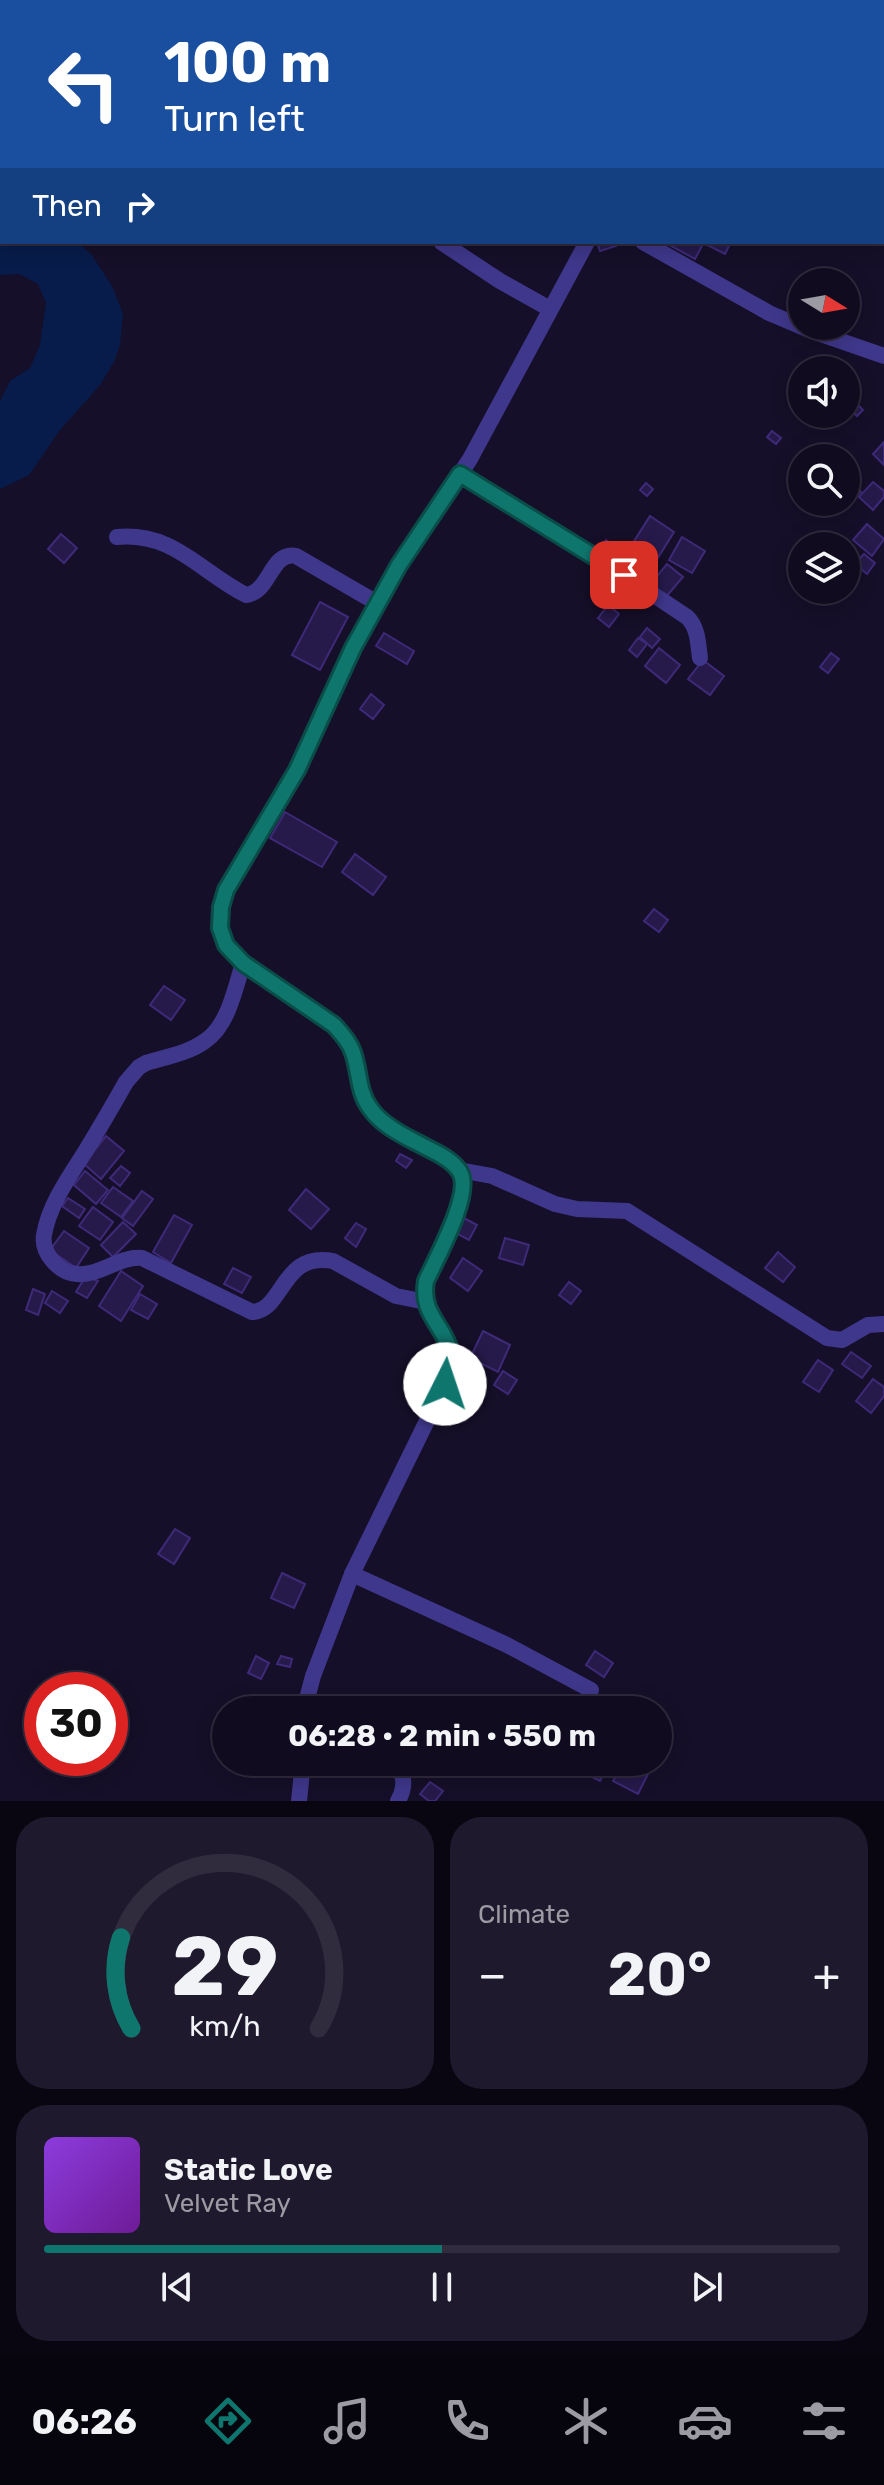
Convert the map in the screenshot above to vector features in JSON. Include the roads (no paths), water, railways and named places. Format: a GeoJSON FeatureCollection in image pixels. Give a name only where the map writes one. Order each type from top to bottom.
{"type":"FeatureCollection","features":[{"type":"Feature","properties":{"kind":"street"},"geometry":{"type":"LineString","coordinates":[[444,244],[550,309]]}},
{"type":"Feature","properties":{"kind":"street"},"geometry":{"type":"LineString","coordinates":[[309,1696],[313,1676],[352,1574],[450,1369],[449,1349],[426,1302],[426,1281],[461,1199],[462,1177],[450,1161],[406,1137],[379,1119],[368,1107],[345,1037],[334,1025],[243,963],[226,945],[220,928],[221,907],[226,890],[297,770],[377,603],[460,474],[586,244]]}},
{"type":"Feature","properties":{"kind":"street"},"geometry":{"type":"LineString","coordinates":[[647,244],[769,313],[884,356]]}},
{"type":"Feature","properties":{"kind":"street"},"geometry":{"type":"LineString","coordinates":[[460,474],[687,617],[697,634],[700,658]]}},
{"type":"Feature","properties":{"kind":"street"},"geometry":{"type":"LineString","coordinates":[[117,537],[158,539],[246,595],[259,590],[282,557],[288,554],[296,556],[377,603]]}},
{"type":"Feature","properties":{"kind":"street"},"geometry":{"type":"LineString","coordinates":[[243,963],[216,1032],[203,1043],[146,1063],[126,1082],[62,1189],[44,1234],[46,1251],[59,1266],[76,1274],[130,1257],[142,1258],[252,1312],[260,1312],[267,1306],[303,1264],[322,1259],[333,1261],[396,1296],[426,1302]]}},
{"type":"Feature","properties":{"kind":"street"},"geometry":{"type":"LineString","coordinates":[[459,1170],[492,1176],[555,1204],[577,1209],[627,1211],[827,1338],[842,1340],[868,1325],[884,1324]]}},
{"type":"Feature","properties":{"kind":"street"},"geometry":{"type":"LineString","coordinates":[[352,1574],[507,1645],[591,1690]]}},
{"type":"Feature","properties":{"kind":"street"},"geometry":{"type":"LineString","coordinates":[[299,1801],[302,1776]]}},
{"type":"Feature","properties":{"kind":"street"},"geometry":{"type":"LineString","coordinates":[[398,1801],[404,1786],[403,1776]]}},
{"type":"Feature","properties":{"kind":"water"},"geometry":{"type":"Polygon","coordinates":[[[0,244],[79,244],[91,254],[112,286],[123,314],[120,345],[100,385],[60,430],[29,475],[0,489],[0,401],[10,381],[30,368],[40,345],[46,303],[38,284],[19,274],[0,275],[0,244]]]}}]}
